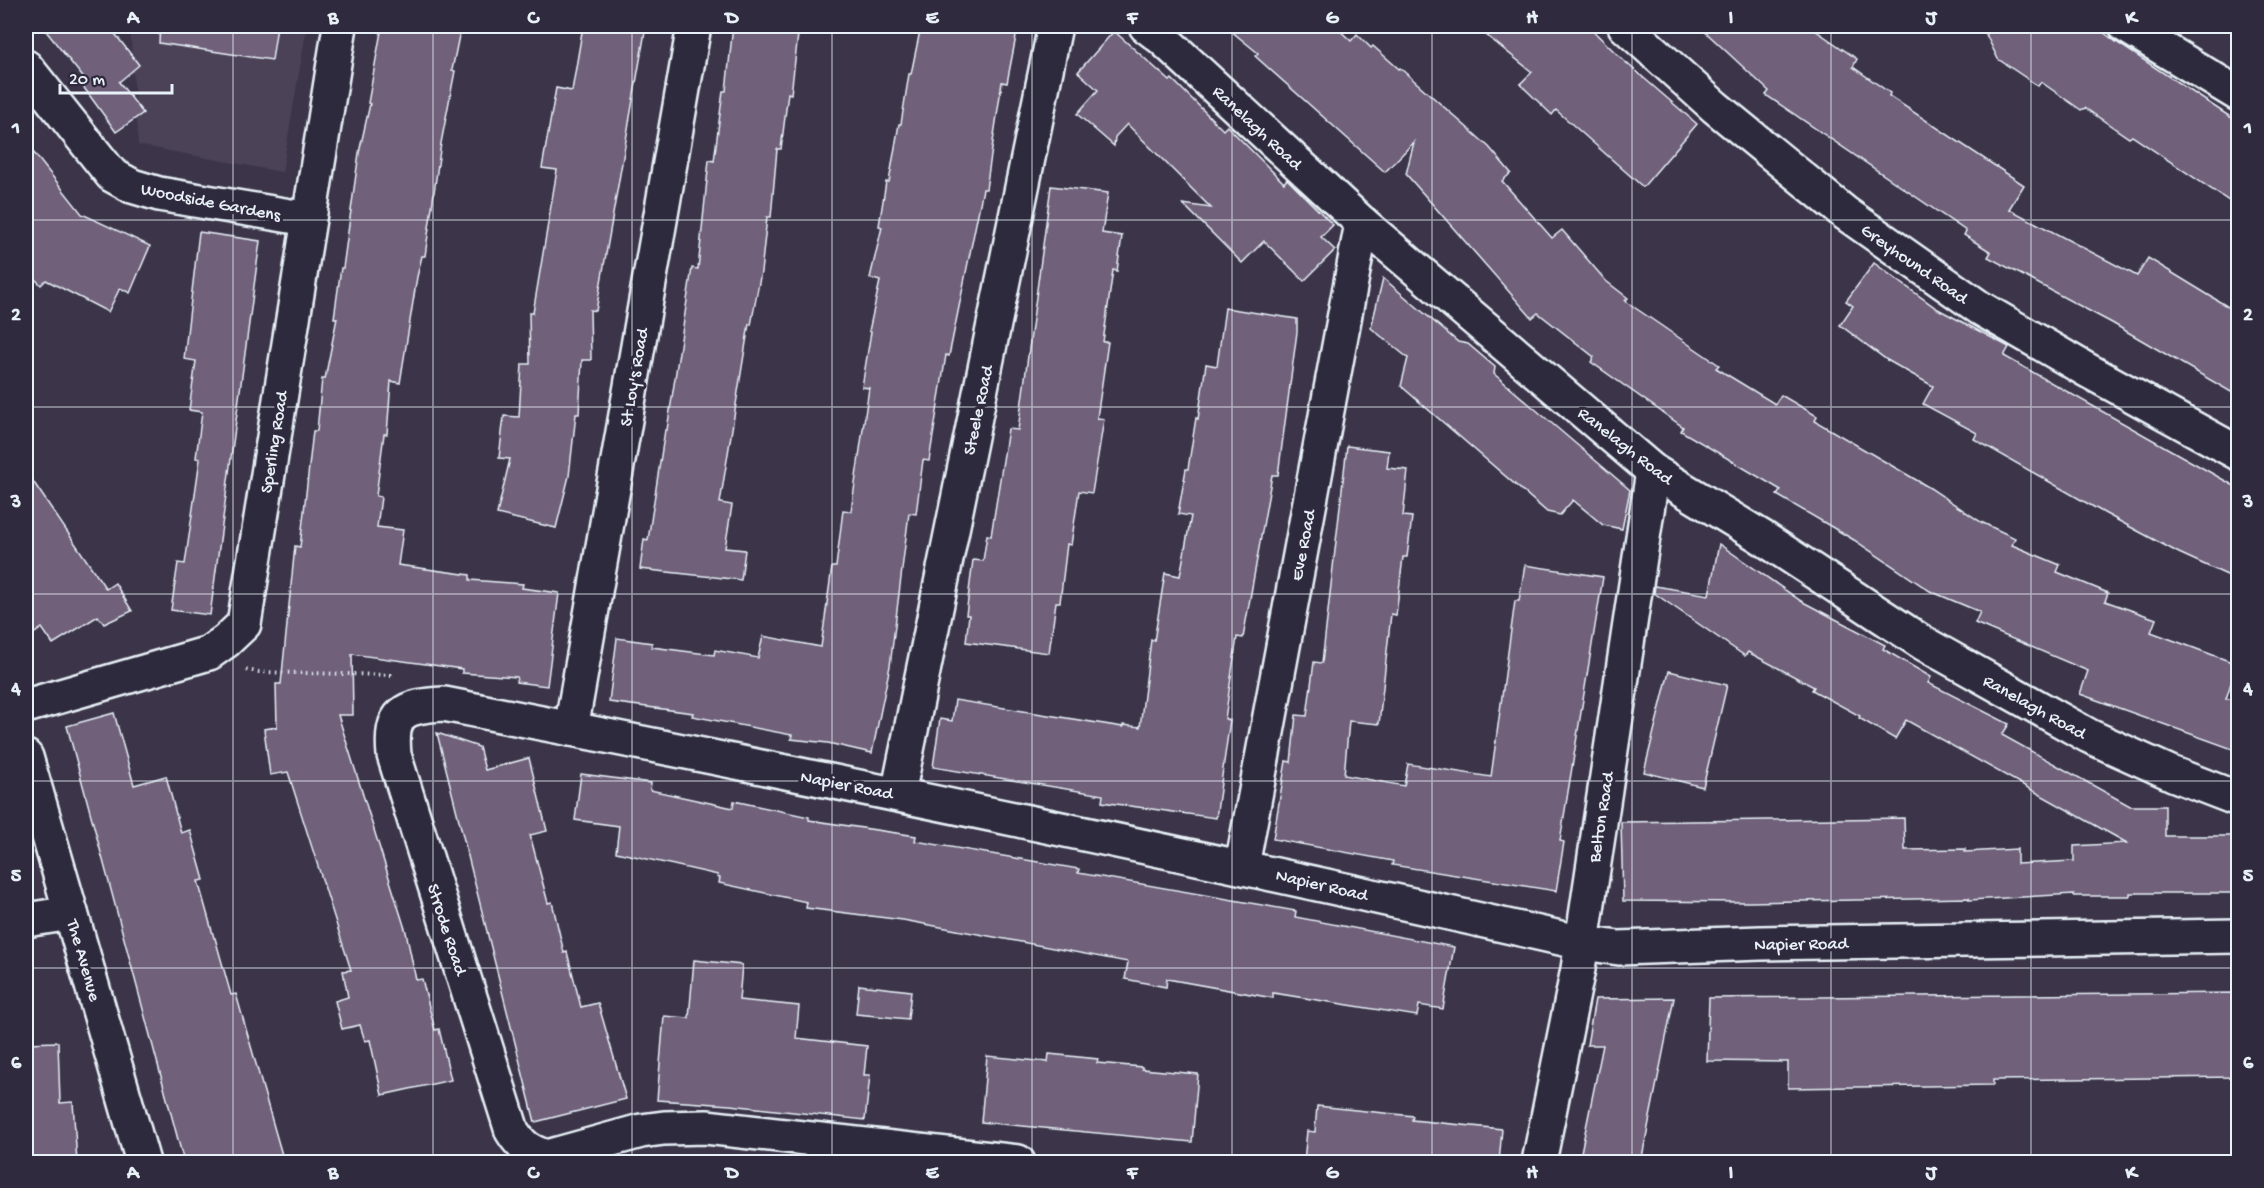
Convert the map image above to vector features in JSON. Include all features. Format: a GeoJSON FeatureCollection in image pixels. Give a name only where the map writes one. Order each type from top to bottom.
{"type":"FeatureCollection","features":[{"type":"Feature","properties":{"kind":"street","name":"Sperling Road"},"geometry":{"type":"LineString","coordinates":[[26,706],[209,653],[244,624],[340,26]]}},
{"type":"Feature","properties":{"kind":"street","name":"St Loy's Road"},"geometry":{"type":"LineString","coordinates":[[571,729],[694,26]]}},
{"type":"Feature","properties":{"kind":"street","name":"Steele Road"},"geometry":{"type":"LineString","coordinates":[[898,794],[1055,26]]}},
{"type":"Feature","properties":{"kind":"street","name":"Ranelagh Road"},"geometry":{"type":"LineString","coordinates":[[1146,26],[1163,39],[1362,224],[1653,471],[1760,536],[1933,649],[2089,736],[2172,774],[2238,799]]}},
{"type":"Feature","properties":{"kind":"street","name":"Greyhound Road"},"geometry":{"type":"LineString","coordinates":[[1625,26],[1715,107],[1845,213],[1980,308],[2238,453]]}},
{"type":"Feature","properties":{"kind":"street"},"geometry":{"type":"LineString","coordinates":[[2126,26],[2238,94]]}},
{"type":"Feature","properties":{"kind":"street","name":"Woodside Gardens"},"geometry":{"type":"LineString","coordinates":[[26,67],[112,175],[132,186],[159,194],[308,219]]}},
{"type":"Feature","properties":{"kind":"street","name":"Eve Road"},"geometry":{"type":"LineString","coordinates":[[1242,866],[1362,224]]}},
{"type":"Feature","properties":{"kind":"street","name":"Belton Road"},"geometry":{"type":"LineString","coordinates":[[1539,1162],[1582,943],[1653,471]]}},
{"type":"Feature","properties":{"kind":"street","name":"Napier Road"},"geometry":{"type":"LineString","coordinates":[[417,705],[444,704],[898,794],[1242,866],[1582,943],[1619,948],[1772,943],[2238,936]]}},
{"type":"Feature","properties":{"kind":"street","name":"Strode Road"},"geometry":{"type":"LineString","coordinates":[[417,705],[404,712],[396,722],[392,739],[394,755],[512,1131],[520,1145],[534,1154],[547,1157],[641,1131],[706,1127],[1018,1162]]}},
{"type":"Feature","properties":{"kind":"street","name":"The Avenue"},"geometry":{"type":"LineString","coordinates":[[26,757],[143,1162]]}},
{"type":"Feature","properties":{"kind":"street"},"geometry":{"type":"LineString","coordinates":[[26,920],[71,913]]}},
{"type":"Feature","properties":{"kind":"path"},"geometry":{"type":"LineString","coordinates":[[209,653],[228,667],[259,672],[391,675],[417,705]]}},
{"type":"Feature","properties":{"kind":"shaded area"},"geometry":{"type":"Polygon","coordinates":[[[130,26],[307,26],[282,172],[138,145],[130,26]]]}},
{"type":"Feature","properties":{"kind":"building"},"geometry":{"type":"Polygon","coordinates":[[[42,26],[109,26],[139,65],[119,82],[143,113],[116,132],[82,85],[86,81],[42,26]]]}},
{"type":"Feature","properties":{"kind":"building"},"geometry":{"type":"Polygon","coordinates":[[[160,26],[277,26],[272,60],[159,43],[160,26]]]}},
{"type":"Feature","properties":{"kind":"building"},"geometry":{"type":"Polygon","coordinates":[[[382,26],[461,26],[452,70],[455,71],[441,143],[425,256],[422,256],[417,277],[400,383],[391,381],[387,434],[384,434],[376,496],[381,497],[377,527],[403,530],[398,565],[470,575],[470,580],[523,584],[522,588],[559,593],[547,686],[516,682],[517,677],[462,673],[462,669],[352,654],[353,715],[338,715],[406,932],[416,980],[422,979],[435,1030],[439,1029],[451,1080],[382,1095],[370,1040],[365,1041],[360,1025],[342,1029],[335,1001],[348,997],[343,971],[351,970],[288,772],[270,775],[264,729],[277,727],[276,684],[281,684],[295,546],[300,547],[313,431],[317,431],[322,379],[325,379],[337,318],[334,318],[341,268],[343,268],[359,153],[370,104],[368,103],[382,26]]]}},
{"type":"Feature","properties":{"kind":"building"},"geometry":{"type":"Polygon","coordinates":[[[583,26],[646,26],[596,311],[590,310],[591,360],[582,360],[579,414],[576,414],[569,476],[556,528],[497,514],[510,459],[499,458],[504,416],[519,417],[522,364],[530,364],[529,313],[533,313],[557,170],[542,168],[556,88],[572,91],[583,26]]]}},
{"type":"Feature","properties":{"kind":"building"},"geometry":{"type":"Polygon","coordinates":[[[733,26],[799,26],[791,94],[788,93],[781,149],[777,149],[771,217],[767,217],[761,272],[751,325],[749,324],[720,503],[732,505],[725,548],[745,550],[741,580],[640,569],[644,539],[648,540],[692,268],[698,269],[709,160],[714,161],[723,91],[726,91],[733,26]]]}},
{"type":"Feature","properties":{"kind":"building"},"geometry":{"type":"Polygon","coordinates":[[[921,26],[1018,26],[1007,83],[1002,82],[986,189],[983,189],[949,356],[946,355],[929,461],[923,460],[916,514],[909,513],[890,666],[872,753],[828,743],[791,739],[792,735],[692,716],[693,713],[609,702],[617,638],[652,643],[652,647],[714,655],[715,650],[758,658],[763,636],[821,647],[832,567],[836,567],[843,510],[851,511],[869,388],[862,387],[871,332],[869,331],[880,281],[870,278],[882,227],[879,226],[886,182],[889,182],[909,74],[911,74],[921,26]]]}},
{"type":"Feature","properties":{"kind":"building"},"geometry":{"type":"Polygon","coordinates":[[[1225,26],[1335,26],[1351,41],[1357,34],[1371,48],[1373,46],[1400,68],[1489,147],[1511,173],[1502,181],[1552,238],[1562,230],[1606,281],[1628,298],[1625,301],[1719,365],[1716,368],[1775,404],[1781,395],[1817,416],[1815,421],[1930,488],[1981,522],[2015,538],[2012,545],[2060,565],[2057,572],[2108,593],[2105,601],[2156,619],[2151,632],[2237,664],[2226,699],[2238,699],[2238,751],[2080,694],[2088,671],[1975,623],[1980,612],[1930,591],[1854,540],[1777,495],[1781,490],[1681,431],[1683,427],[1591,362],[1594,357],[1538,313],[1532,318],[1406,174],[1414,142],[1385,172],[1255,56],[1258,53],[1225,26]]]}},
{"type":"Feature","properties":{"kind":"building"},"geometry":{"type":"Polygon","coordinates":[[[1475,26],[1588,26],[1623,60],[1697,124],[1643,187],[1556,110],[1552,115],[1520,84],[1532,72],[1475,26]]]}},
{"type":"Feature","properties":{"kind":"building"},"geometry":{"type":"Polygon","coordinates":[[[1699,26],[1809,26],[1857,59],[1853,67],[1890,93],[1889,96],[2024,185],[2009,209],[2137,276],[2148,258],[2238,313],[2238,396],[2112,323],[1988,257],[1991,252],[1964,235],[1966,231],[1766,95],[1769,91],[1699,26]]]}},
{"type":"Feature","properties":{"kind":"building"},"geometry":{"type":"Polygon","coordinates":[[[1982,26],[2095,26],[2238,122],[2238,207],[2132,136],[2129,138],[2085,108],[2081,110],[2041,82],[2038,86],[1998,59],[1982,26]]]}},
{"type":"Feature","properties":{"kind":"building"},"geometry":{"type":"Polygon","coordinates":[[[1114,31],[1170,81],[1172,79],[1223,130],[1227,126],[1284,183],[1287,179],[1333,225],[1321,237],[1335,250],[1304,281],[1264,241],[1242,263],[1183,204],[1211,208],[1127,124],[1115,137],[1114,146],[1077,114],[1098,90],[1078,72],[1114,31]]]}},
{"type":"Feature","properties":{"kind":"building"},"geometry":{"type":"Polygon","coordinates":[[[26,143],[82,214],[150,246],[130,293],[120,288],[108,312],[46,280],[41,285],[26,270],[26,143]]]}},
{"type":"Feature","properties":{"kind":"building"},"geometry":{"type":"Polygon","coordinates":[[[1051,186],[1108,193],[1102,233],[1122,236],[1117,271],[1113,270],[1103,342],[1108,342],[1097,418],[1104,419],[1092,493],[1079,491],[1071,545],[1067,544],[1060,602],[1056,602],[1049,653],[966,642],[969,615],[966,615],[973,560],[983,561],[987,535],[991,536],[1008,429],[1018,430],[1051,186]]]}},
{"type":"Feature","properties":{"kind":"building"},"geometry":{"type":"Polygon","coordinates":[[[199,232],[260,241],[210,615],[171,610],[178,563],[185,564],[200,459],[196,458],[202,412],[189,410],[196,361],[184,359],[199,232]]]}},
{"type":"Feature","properties":{"kind":"building"},"geometry":{"type":"Polygon","coordinates":[[[1874,263],[1936,308],[2009,347],[2004,356],[2238,488],[2238,580],[2179,553],[2106,514],[1974,439],[1977,433],[1923,404],[1933,386],[1887,360],[1840,325],[1853,306],[1846,301],[1874,263]]]}},
{"type":"Feature","properties":{"kind":"building"},"geometry":{"type":"Polygon","coordinates":[[[1383,278],[1458,342],[1468,344],[1495,367],[1494,374],[1630,490],[1622,529],[1603,525],[1573,500],[1560,515],[1547,512],[1401,386],[1408,358],[1371,328],[1383,278]]]}},
{"type":"Feature","properties":{"kind":"building"},"geometry":{"type":"Polygon","coordinates":[[[1225,308],[1297,319],[1297,332],[1278,475],[1272,475],[1243,638],[1237,637],[1225,719],[1230,720],[1216,818],[1102,802],[1103,795],[933,767],[940,719],[952,721],[955,700],[1123,727],[1123,725],[1140,727],[1151,640],[1154,641],[1165,573],[1180,576],[1191,516],[1178,514],[1196,418],[1198,419],[1206,364],[1217,366],[1225,308]]]}},
{"type":"Feature","properties":{"kind":"building"},"geometry":{"type":"Polygon","coordinates":[[[1347,446],[1389,451],[1387,468],[1408,470],[1403,516],[1412,517],[1407,557],[1403,557],[1396,615],[1391,614],[1379,724],[1349,721],[1344,775],[1404,786],[1408,764],[1491,777],[1515,601],[1519,601],[1525,565],[1603,577],[1560,841],[1564,842],[1556,891],[1392,865],[1393,861],[1273,839],[1286,761],[1291,762],[1296,715],[1307,716],[1314,662],[1322,663],[1347,446]]]}},
{"type":"Feature","properties":{"kind":"building"},"geometry":{"type":"Polygon","coordinates":[[[26,471],[106,589],[115,583],[132,611],[104,624],[98,616],[53,644],[42,628],[26,639],[26,471]]]}},
{"type":"Feature","properties":{"kind":"building"},"geometry":{"type":"Polygon","coordinates":[[[1719,544],[1801,601],[1885,645],[1883,649],[1931,677],[1928,683],[2009,724],[2002,735],[2130,806],[2165,806],[2165,836],[2235,836],[2235,893],[2130,893],[2130,896],[2074,896],[2074,894],[1969,900],[1969,898],[1749,902],[1623,901],[1621,822],[1904,818],[1905,850],[1965,849],[1965,852],[2017,849],[2017,864],[2074,861],[2074,846],[2127,843],[1906,720],[1895,739],[1859,718],[1860,716],[1812,690],[1814,687],[1748,652],[1745,656],[1654,593],[1655,586],[1709,595],[1719,544]]]}},
{"type":"Feature","properties":{"kind":"building"},"geometry":{"type":"Polygon","coordinates":[[[1669,671],[1727,685],[1703,787],[1644,772],[1669,671]]]}},
{"type":"Feature","properties":{"kind":"building"},"geometry":{"type":"Polygon","coordinates":[[[114,713],[134,785],[166,776],[181,833],[190,830],[204,880],[198,881],[214,938],[231,995],[236,994],[284,1162],[184,1162],[67,726],[114,713]]]}},
{"type":"Feature","properties":{"kind":"building"},"geometry":{"type":"Polygon","coordinates":[[[437,733],[479,747],[485,770],[529,758],[547,831],[530,835],[548,903],[552,902],[564,953],[567,952],[581,1007],[598,1003],[626,1099],[535,1122],[437,733]]]}},
{"type":"Feature","properties":{"kind":"building"},"geometry":{"type":"Polygon","coordinates":[[[581,774],[651,783],[650,790],[733,808],[734,801],[809,817],[809,820],[916,836],[915,841],[1079,869],[1078,873],[1296,911],[1295,917],[1454,947],[1443,1009],[1419,1005],[1417,1016],[1273,993],[1273,998],[1167,979],[1166,987],[1125,979],[1128,962],[903,920],[806,908],[807,902],[719,883],[718,875],[616,852],[619,826],[575,820],[581,774]]]}},
{"type":"Feature","properties":{"kind":"building"},"geometry":{"type":"Polygon","coordinates":[[[694,960],[742,965],[739,1000],[799,1006],[796,1038],[867,1046],[864,1075],[870,1075],[865,1120],[730,1105],[657,1100],[664,1016],[689,1018],[694,960]]]}},
{"type":"Feature","properties":{"kind":"building"},"geometry":{"type":"Polygon","coordinates":[[[859,985],[911,991],[908,1019],[856,1014],[859,985]]]}},
{"type":"Feature","properties":{"kind":"building"},"geometry":{"type":"Polygon","coordinates":[[[2238,993],[2238,1077],[1993,1080],[1993,1085],[1788,1088],[1788,1062],[1707,1061],[1709,998],[2238,993]]]}},
{"type":"Feature","properties":{"kind":"building"},"geometry":{"type":"Polygon","coordinates":[[[1674,998],[1641,1162],[1579,1162],[1603,1045],[1587,1045],[1595,999],[1674,998]]]}},
{"type":"Feature","properties":{"kind":"building"},"geometry":{"type":"Polygon","coordinates":[[[58,1042],[60,1103],[73,1102],[77,1162],[26,1162],[26,1043],[58,1042]]]}},
{"type":"Feature","properties":{"kind":"building"},"geometry":{"type":"Polygon","coordinates":[[[1049,1054],[1098,1059],[1097,1063],[1198,1074],[1192,1142],[981,1122],[987,1056],[1048,1062],[1049,1054]]]}},
{"type":"Feature","properties":{"kind":"building"},"geometry":{"type":"Polygon","coordinates":[[[1317,1106],[1413,1116],[1412,1120],[1502,1129],[1499,1162],[1304,1162],[1307,1131],[1315,1132],[1317,1106]]]}}]}
